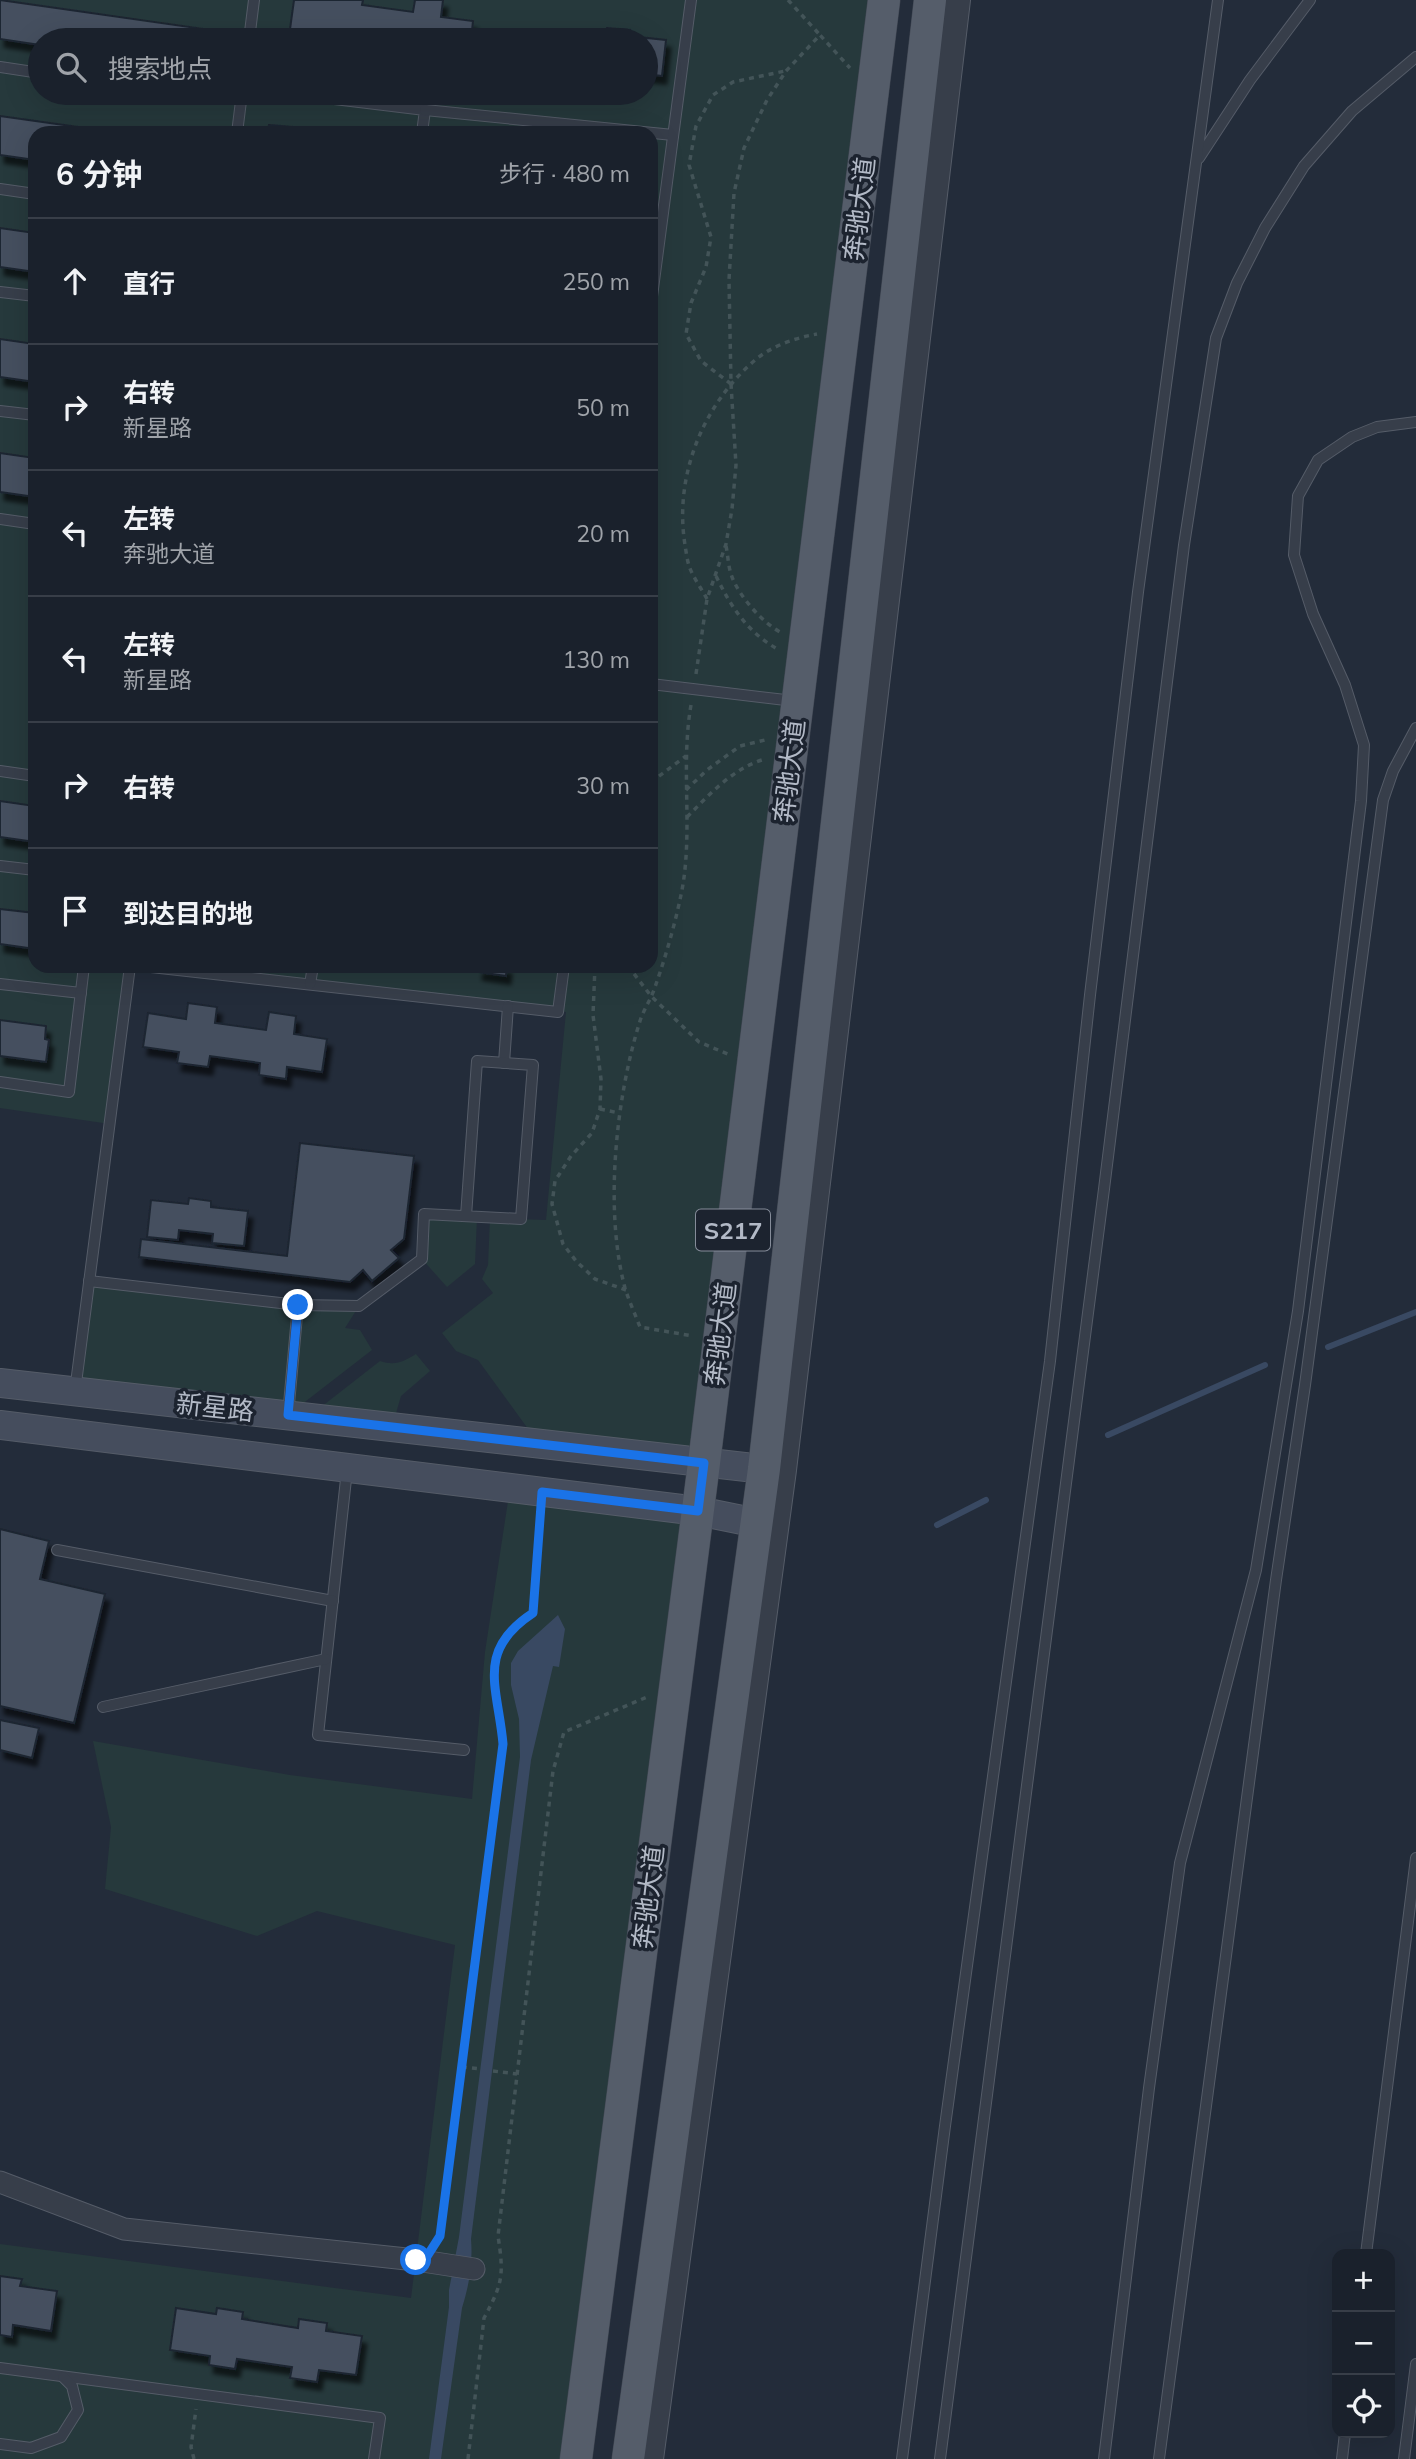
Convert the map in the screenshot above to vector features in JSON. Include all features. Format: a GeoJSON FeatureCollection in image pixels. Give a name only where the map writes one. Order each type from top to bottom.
{"type":"FeatureCollection","features":[{"type":"Feature","properties":{"kind":"main road","name":"奔驰大道"},"geometry":{"type":"LineString","coordinates":[[576,2459],[698,1511],[884,0]]}},
{"type":"Feature","properties":{"kind":"main road","name":"奔驰大道"},"geometry":{"type":"LineString","coordinates":[[628,2459],[761,1543],[764,1469],[930,0]]}},
{"type":"Feature","properties":{"kind":"main road","name":"新星路"},"geometry":{"type":"LineString","coordinates":[[0,1383],[764,1469]]}},
{"type":"Feature","properties":{"kind":"main road","name":"新星路"},"geometry":{"type":"LineString","coordinates":[[0,1425],[698,1511],[761,1543]]}},
{"type":"Feature","properties":{"kind":"street"},"geometry":{"type":"LineString","coordinates":[[651,2459],[761,1543],[958,0]]}},
{"type":"Feature","properties":{"kind":"street"},"geometry":{"type":"LineString","coordinates":[[0,2182],[124,2228],[424,2261],[474,2269]]}},
{"type":"Feature","properties":{"kind":"lane"},"geometry":{"type":"LineString","coordinates":[[250,28],[254,0]]}},
{"type":"Feature","properties":{"kind":"lane"},"geometry":{"type":"LineString","coordinates":[[658,246],[691,0]]}},
{"type":"Feature","properties":{"kind":"lane"},"geometry":{"type":"LineString","coordinates":[[902,2459],[1050,1361],[1088,1009],[1135,619],[1219,0]]}},
{"type":"Feature","properties":{"kind":"lane"},"geometry":{"type":"LineString","coordinates":[[1197,162],[1250,80],[1310,0]]}},
{"type":"Feature","properties":{"kind":"lane"},"geometry":{"type":"LineString","coordinates":[[940,2459],[1184,545],[1216,338],[1237,283],[1265,228],[1304,166],[1352,111],[1416,57]]}},
{"type":"Feature","properties":{"kind":"lane"},"geometry":{"type":"LineString","coordinates":[[0,67],[28,71]]}},
{"type":"Feature","properties":{"kind":"lane"},"geometry":{"type":"LineString","coordinates":[[238,126],[240,105]]}},
{"type":"Feature","properties":{"kind":"lane"},"geometry":{"type":"LineString","coordinates":[[384,105],[584,126]]}},
{"type":"Feature","properties":{"kind":"lane"},"geometry":{"type":"LineString","coordinates":[[423,126],[425,110]]}},
{"type":"Feature","properties":{"kind":"lane"},"geometry":{"type":"LineString","coordinates":[[658,133],[673,135]]}},
{"type":"Feature","properties":{"kind":"lane"},"geometry":{"type":"LineString","coordinates":[[0,189],[28,193]]}},
{"type":"Feature","properties":{"kind":"lane"},"geometry":{"type":"LineString","coordinates":[[0,292],[28,295]]}},
{"type":"Feature","properties":{"kind":"lane"},"geometry":{"type":"LineString","coordinates":[[0,411],[28,414]]}},
{"type":"Feature","properties":{"kind":"lane"},"geometry":{"type":"LineString","coordinates":[[1104,2459],[1149,2088],[1180,1863],[1256,1570],[1298,1311],[1361,801],[1364,745],[1345,685],[1313,614],[1294,555],[1297,496],[1318,460],[1352,437],[1377,427],[1416,422]]}},
{"type":"Feature","properties":{"kind":"lane"},"geometry":{"type":"LineString","coordinates":[[0,519],[28,523]]}},
{"type":"Feature","properties":{"kind":"lane"},"geometry":{"type":"LineString","coordinates":[[658,685],[798,701]]}},
{"type":"Feature","properties":{"kind":"lane"},"geometry":{"type":"LineString","coordinates":[[1159,2459],[1383,800],[1393,771],[1416,729]]}},
{"type":"Feature","properties":{"kind":"lane"},"geometry":{"type":"LineString","coordinates":[[0,771],[28,775]]}},
{"type":"Feature","properties":{"kind":"lane"},"geometry":{"type":"LineString","coordinates":[[0,866],[28,869]]}},
{"type":"Feature","properties":{"kind":"lane"},"geometry":{"type":"LineString","coordinates":[[0,1082],[69,1092],[83,973]]}},
{"type":"Feature","properties":{"kind":"lane"},"geometry":{"type":"LineString","coordinates":[[75,1391],[129,973]]}},
{"type":"Feature","properties":{"kind":"lane"},"geometry":{"type":"LineString","coordinates":[[207,973],[558,1012],[563,973]]}},
{"type":"Feature","properties":{"kind":"lane"},"geometry":{"type":"LineString","coordinates":[[310,984],[312,973]]}},
{"type":"Feature","properties":{"kind":"lane"},"geometry":{"type":"LineString","coordinates":[[0,984],[81,993]]}},
{"type":"Feature","properties":{"kind":"lane"},"geometry":{"type":"LineString","coordinates":[[504,1063],[508,1006]]}},
{"type":"Feature","properties":{"kind":"lane"},"geometry":{"type":"LineString","coordinates":[[89,1281],[298,1305],[359,1306],[422,1259],[424,1214],[521,1219],[533,1065],[477,1061],[466,1216]]}},
{"type":"Feature","properties":{"kind":"lane"},"geometry":{"type":"LineString","coordinates":[[288,1415],[298,1305]]}},
{"type":"Feature","properties":{"kind":"lane"},"geometry":{"type":"LineString","coordinates":[[347,1468],[318,1735],[464,1750]]}},
{"type":"Feature","properties":{"kind":"lane"},"geometry":{"type":"LineString","coordinates":[[57,1550],[333,1601]]}},
{"type":"Feature","properties":{"kind":"lane"},"geometry":{"type":"LineString","coordinates":[[103,1707],[326,1659]]}},
{"type":"Feature","properties":{"kind":"lane"},"geometry":{"type":"LineString","coordinates":[[1367,2249],[1416,1858]]}},
{"type":"Feature","properties":{"kind":"lane"},"geometry":{"type":"LineString","coordinates":[[1404,2459],[1416,2364]]}},
{"type":"Feature","properties":{"kind":"lane"},"geometry":{"type":"LineString","coordinates":[[0,2368],[380,2418],[374,2459]]}},
{"type":"Feature","properties":{"kind":"lane"},"geometry":{"type":"LineString","coordinates":[[0,2444],[31,2448],[61,2437],[78,2410],[72,2386],[63,2377]]}},
{"type":"Feature","properties":{"kind":"lane"},"geometry":{"type":"LineString","coordinates":[[1342,2459],[1344,2438]]}},
{"type":"Feature","properties":{"kind":"path"},"geometry":{"type":"LineString","coordinates":[[788,0],[820,35]]}},
{"type":"Feature","properties":{"kind":"path"},"geometry":{"type":"LineString","coordinates":[[731,384],[701,361],[686,334],[691,303],[706,267],[711,237],[689,165],[693,139],[696,126],[713,95],[733,82],[786,71]]}},
{"type":"Feature","properties":{"kind":"path"},"geometry":{"type":"LineString","coordinates":[[707,599],[689,565],[682,524],[683,488],[707,417],[731,384],[755,359],[794,338],[844,329]]}},
{"type":"Feature","properties":{"kind":"path"},"geometry":{"type":"LineString","coordinates":[[726,544],[731,576],[751,607],[773,629],[804,653]]}},
{"type":"Feature","properties":{"kind":"path"},"geometry":{"type":"LineString","coordinates":[[716,576],[729,603],[761,640],[804,653]]}},
{"type":"Feature","properties":{"kind":"path"},"geometry":{"type":"LineString","coordinates":[[686,790],[707,770],[740,746],[793,743]]}},
{"type":"Feature","properties":{"kind":"path"},"geometry":{"type":"LineString","coordinates":[[687,817],[718,787],[748,764],[793,743]]}},
{"type":"Feature","properties":{"kind":"path"},"geometry":{"type":"LineString","coordinates":[[658,777],[685,756]]}},
{"type":"Feature","properties":{"kind":"path"},"geometry":{"type":"LineString","coordinates":[[595,973],[593,1015],[601,1079],[600,1109],[592,1133],[570,1156],[555,1181],[552,1204],[563,1244],[576,1261],[595,1279],[626,1290]]}},
{"type":"Feature","properties":{"kind":"path"},"geometry":{"type":"LineString","coordinates":[[633,973],[651,996],[698,1042],[753,1065]]}},
{"type":"Feature","properties":{"kind":"path"},"geometry":{"type":"LineString","coordinates":[[600,1109],[620,1113]]}},
{"type":"Feature","properties":{"kind":"path"},"geometry":{"type":"LineString","coordinates":[[424,2261],[440,2236],[503,1744],[493,1667],[501,1643],[515,1625],[533,1613],[542,1492]]}},
{"type":"Feature","properties":{"kind":"path"},"geometry":{"type":"LineString","coordinates":[[468,2459],[484,2318],[496,2297],[503,2275],[498,2236],[553,1771],[564,1732],[676,1685]]}},
{"type":"Feature","properties":{"kind":"path"},"geometry":{"type":"LineString","coordinates":[[462,2067],[481,2069]]}},
{"type":"Feature","properties":{"kind":"path"},"geometry":{"type":"LineString","coordinates":[[493,2071],[517,2074]]}},
{"type":"Feature","properties":{"kind":"path"},"geometry":{"type":"LineString","coordinates":[[194,2459],[191,2446],[198,2393]]}},
{"type":"Feature","properties":{"kind":"shaded area"},"geometry":{"type":"Polygon","coordinates":[[[0,0],[884,0],[704,1463],[539,1444],[478,1360],[456,1351],[442,1333],[493,1293],[482,1279],[488,1265],[490,1218],[546,1220],[566,1012],[207,973],[658,973],[658,126],[28,126],[28,973],[129,973],[110,1124],[0,1108],[0,0]]]}},
{"type":"Feature","properties":{"kind":"shaded area"},"geometry":{"type":"Polygon","coordinates":[[[424,1214],[477,1217],[475,1264],[447,1287],[422,1259],[424,1214]]]}},
{"type":"Feature","properties":{"kind":"shaded area"},"geometry":{"type":"Polygon","coordinates":[[[89,1281],[359,1306],[345,1328],[360,1330],[372,1350],[288,1415],[75,1391],[89,1281]]]}},
{"type":"Feature","properties":{"kind":"shaded area"},"geometry":{"type":"Polygon","coordinates":[[[416,1354],[430,1371],[401,1396],[392,1427],[307,1418],[380,1361],[399,1362],[416,1354]]]}},
{"type":"Feature","properties":{"kind":"shaded area"},"geometry":{"type":"Polygon","coordinates":[[[510,1488],[698,1511],[576,2459],[0,2459],[0,2244],[411,2298],[455,1945],[317,1911],[257,1936],[105,1889],[111,1827],[93,1741],[290,1775],[472,1799],[485,1652],[510,1488]]]}},
{"type":"Feature","properties":{"kind":"water"},"geometry":{"type":"Polygon","coordinates":[[[558,1615],[565,1629],[559,1667],[553,1666],[531,1760],[471,2239],[470,2274],[462,2308],[441,2459],[429,2459],[520,1757],[519,1719],[511,1685],[511,1663],[518,1651],[558,1615]]]}},
{"type":"Feature","properties":{"kind":"building"},"geometry":{"type":"Polygon","coordinates":[[[0,0],[197,28],[28,28],[28,43],[0,39],[0,0]]]}},
{"type":"Feature","properties":{"kind":"building"},"geometry":{"type":"Polygon","coordinates":[[[294,0],[363,0],[362,5],[413,12],[415,0],[443,0],[441,17],[473,21],[472,28],[290,28],[294,0]]]}},
{"type":"Feature","properties":{"kind":"building"},"geometry":{"type":"Polygon","coordinates":[[[658,39],[666,40],[662,76],[658,76],[658,39]]]}},
{"type":"Feature","properties":{"kind":"building"},"geometry":{"type":"Polygon","coordinates":[[[0,116],[71,126],[28,126],[28,159],[0,155],[0,116]]]}},
{"type":"Feature","properties":{"kind":"building"},"geometry":{"type":"Polygon","coordinates":[[[0,228],[28,232],[28,271],[0,267],[0,228]]]}},
{"type":"Feature","properties":{"kind":"building"},"geometry":{"type":"Polygon","coordinates":[[[0,339],[28,343],[28,381],[0,377],[0,339]]]}},
{"type":"Feature","properties":{"kind":"building"},"geometry":{"type":"Polygon","coordinates":[[[0,453],[28,457],[28,496],[0,492],[0,453]]]}},
{"type":"Feature","properties":{"kind":"building"},"geometry":{"type":"Polygon","coordinates":[[[0,801],[28,805],[28,841],[0,837],[0,801]]]}},
{"type":"Feature","properties":{"kind":"building"},"geometry":{"type":"Polygon","coordinates":[[[0,909],[28,912],[28,948],[0,944],[0,909]]]}},
{"type":"Feature","properties":{"kind":"building"},"geometry":{"type":"Polygon","coordinates":[[[485,973],[506,973],[506,976],[485,973]]]}},
{"type":"Feature","properties":{"kind":"building"},"geometry":{"type":"Polygon","coordinates":[[[188,1003],[217,1007],[215,1023],[266,1030],[269,1012],[296,1016],[294,1034],[327,1039],[322,1072],[287,1067],[286,1079],[259,1075],[260,1063],[210,1056],[208,1067],[177,1063],[179,1052],[143,1047],[148,1013],[186,1019],[188,1003]]]}},
{"type":"Feature","properties":{"kind":"building"},"geometry":{"type":"Polygon","coordinates":[[[0,1020],[46,1026],[45,1039],[49,1040],[46,1062],[0,1056],[0,1020]]]}},
{"type":"Feature","properties":{"kind":"building"},"geometry":{"type":"Polygon","coordinates":[[[300,1143],[414,1156],[404,1239],[391,1250],[399,1258],[372,1281],[363,1270],[350,1282],[139,1257],[141,1239],[287,1256],[300,1143]]]}},
{"type":"Feature","properties":{"kind":"building"},"geometry":{"type":"Polygon","coordinates":[[[189,1198],[211,1201],[211,1207],[248,1211],[244,1246],[212,1243],[213,1234],[179,1230],[178,1240],[147,1237],[151,1200],[188,1204],[189,1198]]]}},
{"type":"Feature","properties":{"kind":"building"},"geometry":{"type":"Polygon","coordinates":[[[0,1529],[49,1541],[40,1579],[105,1594],[74,1723],[0,1706],[0,1529]]]}},
{"type":"Feature","properties":{"kind":"building"},"geometry":{"type":"Polygon","coordinates":[[[0,1720],[39,1728],[32,1758],[0,1750],[0,1720]]]}},
{"type":"Feature","properties":{"kind":"building"},"geometry":{"type":"Polygon","coordinates":[[[0,2276],[22,2279],[20,2286],[57,2291],[51,2331],[13,2325],[12,2337],[0,2335],[0,2276]]]}},
{"type":"Feature","properties":{"kind":"building"},"geometry":{"type":"Polygon","coordinates":[[[176,2308],[216,2314],[217,2308],[243,2312],[242,2319],[298,2328],[299,2319],[327,2323],[326,2331],[362,2336],[356,2375],[319,2370],[317,2382],[290,2378],[292,2367],[237,2359],[235,2369],[209,2365],[210,2356],[170,2350],[176,2308]]]}},
{"type":"Feature","properties":{"kind":"waterway"},"geometry":{"type":"LineString","coordinates":[[1328,1347],[1416,1312]]}},
{"type":"Feature","properties":{"kind":"waterway"},"geometry":{"type":"LineString","coordinates":[[1108,1435],[1265,1365]]}},
{"type":"Feature","properties":{"kind":"waterway"},"geometry":{"type":"LineString","coordinates":[[937,1525],[986,1500]]}},
{"type":"Feature","properties":{"kind":"route"},"geometry":{"type":"LineString","coordinates":[[298,1305],[288,1415],[704,1463],[698,1511],[542,1492],[533,1613],[515,1625],[501,1643],[493,1667],[503,1744],[440,2236],[424,2261],[416,2260]]}}]}
